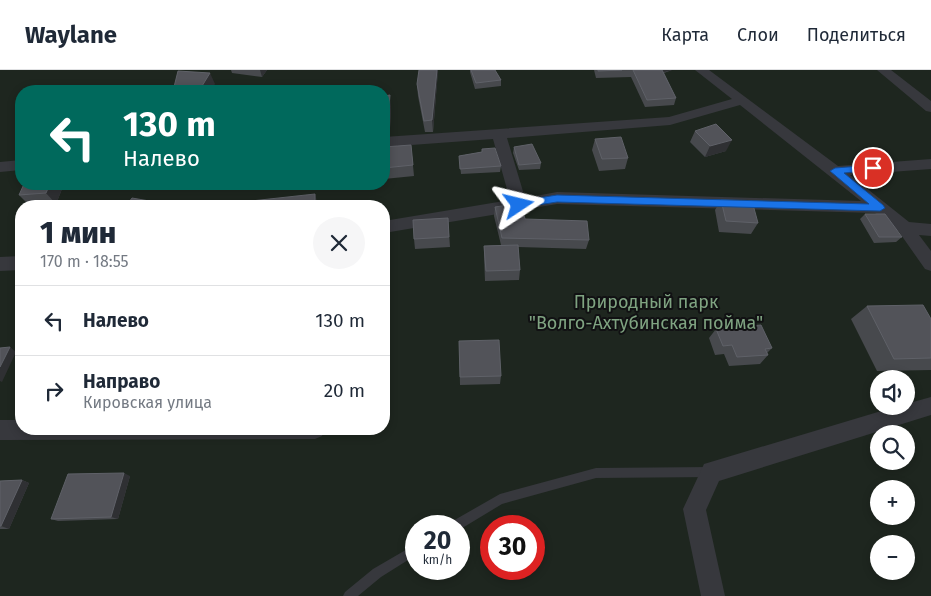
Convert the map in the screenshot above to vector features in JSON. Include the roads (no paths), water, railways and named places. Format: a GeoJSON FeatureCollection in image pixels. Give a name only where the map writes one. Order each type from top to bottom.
{"type":"FeatureCollection","features":[{"type":"Feature","properties":{"kind":"street"},"geometry":{"type":"LineString","coordinates":[[701,70],[835,171],[904,228],[931,264]]}},
{"type":"Feature","properties":{"kind":"street"},"geometry":{"type":"LineString","coordinates":[[882,70],[931,108]]}},
{"type":"Feature","properties":{"kind":"street"},"geometry":{"type":"LineString","coordinates":[[390,142],[670,121],[742,100]]}},
{"type":"Feature","properties":{"kind":"street"},"geometry":{"type":"LineString","coordinates":[[499,134],[519,205]]}},
{"type":"Feature","properties":{"kind":"street"},"geometry":{"type":"LineString","coordinates":[[835,171],[931,164]]}},
{"type":"Feature","properties":{"kind":"street"},"geometry":{"type":"LineString","coordinates":[[0,167],[15,166]]}},
{"type":"Feature","properties":{"kind":"street"},"geometry":{"type":"LineString","coordinates":[[390,226],[557,198],[880,208]]}},
{"type":"Feature","properties":{"kind":"street"},"geometry":{"type":"LineString","coordinates":[[904,228],[931,230]]}},
{"type":"Feature","properties":{"kind":"street"},"geometry":{"type":"LineString","coordinates":[[0,264],[15,263]]}},
{"type":"Feature","properties":{"kind":"street"},"geometry":{"type":"LineString","coordinates":[[713,596],[694,510],[712,472],[931,406]]}},
{"type":"Feature","properties":{"kind":"street"},"geometry":{"type":"LineString","coordinates":[[0,430],[15,430]]}},
{"type":"Feature","properties":{"kind":"lane"},"geometry":{"type":"LineString","coordinates":[[470,517],[500,499],[596,473],[712,472]]}},
{"type":"Feature","properties":{"kind":"lane"},"geometry":{"type":"LineString","coordinates":[[349,596],[377,573],[405,556]]}},
{"type":"Feature","properties":{"kind":"park label","name":"Природный парк \"Волго-Ахтубинская пойма\""},"geometry":{"type":"Point","coordinates":[646,312]}}]}
